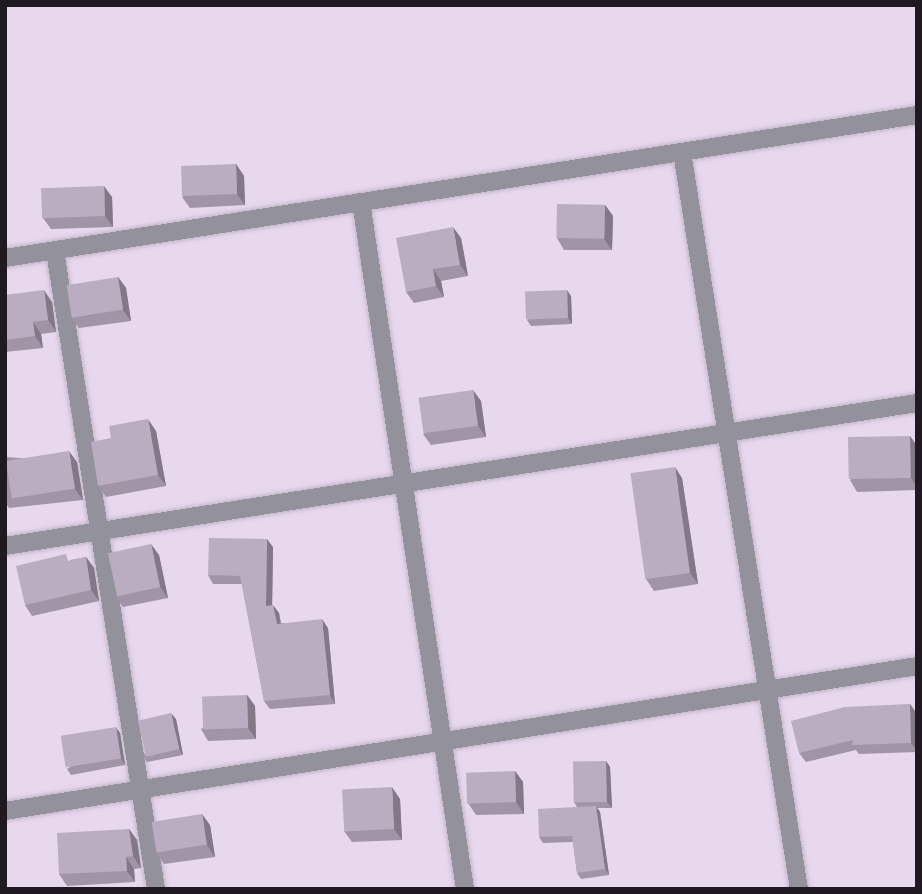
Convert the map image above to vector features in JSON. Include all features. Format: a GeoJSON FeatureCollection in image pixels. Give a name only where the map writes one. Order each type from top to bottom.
{"type":"FeatureCollection","features":[{"type":"Feature","properties":{"kind":"street"},"geometry":{"type":"LineString","coordinates":[[5,258],[917,115]]}},
{"type":"Feature","properties":{"kind":"street"},"geometry":{"type":"LineString","coordinates":[[682,152],[799,889]]}},
{"type":"Feature","properties":{"kind":"street"},"geometry":{"type":"LineString","coordinates":[[361,202],[465,889]]}},
{"type":"Feature","properties":{"kind":"street"},"geometry":{"type":"LineString","coordinates":[[55,251],[156,889]]}},
{"type":"Feature","properties":{"kind":"street"},"geometry":{"type":"LineString","coordinates":[[5,546],[917,403]]}},
{"type":"Feature","properties":{"kind":"street"},"geometry":{"type":"LineString","coordinates":[[5,811],[917,666]]}},
{"type":"Feature","properties":{"kind":"building"},"geometry":{"type":"Polygon","coordinates":[[[236,164],[237,194],[182,196],[181,166],[236,164]]]}},
{"type":"Feature","properties":{"kind":"building"},"geometry":{"type":"Polygon","coordinates":[[[104,186],[105,216],[42,218],[41,188],[104,186]]]}},
{"type":"Feature","properties":{"kind":"building"},"geometry":{"type":"Polygon","coordinates":[[[557,204],[605,205],[604,239],[556,238],[557,204]]]}},
{"type":"Feature","properties":{"kind":"building"},"geometry":{"type":"Polygon","coordinates":[[[453,227],[460,265],[433,269],[436,286],[406,292],[396,238],[453,227]]]}},
{"type":"Feature","properties":{"kind":"building"},"geometry":{"type":"Polygon","coordinates":[[[118,277],[123,310],[72,318],[67,285],[118,277]]]}},
{"type":"Feature","properties":{"kind":"building"},"geometry":{"type":"Polygon","coordinates":[[[44,290],[48,320],[33,322],[35,336],[5,340],[5,295],[44,290]]]}},
{"type":"Feature","properties":{"kind":"building"},"geometry":{"type":"Polygon","coordinates":[[[567,290],[568,318],[526,319],[525,291],[567,290]]]}},
{"type":"Feature","properties":{"kind":"building"},"geometry":{"type":"Polygon","coordinates":[[[473,390],[478,426],[424,433],[419,398],[473,390]]]}},
{"type":"Feature","properties":{"kind":"building"},"geometry":{"type":"Polygon","coordinates":[[[148,419],[158,475],[98,486],[91,442],[111,438],[109,426],[148,419]]]}},
{"type":"Feature","properties":{"kind":"building"},"geometry":{"type":"Polygon","coordinates":[[[910,436],[911,478],[849,479],[848,437],[910,436]]]}},
{"type":"Feature","properties":{"kind":"building"},"geometry":{"type":"Polygon","coordinates":[[[69,451],[75,489],[12,499],[6,461],[69,451]]]}},
{"type":"Feature","properties":{"kind":"building"},"geometry":{"type":"Polygon","coordinates":[[[675,467],[690,573],[645,579],[630,473],[675,467]]]}},
{"type":"Feature","properties":{"kind":"building"},"geometry":{"type":"Polygon","coordinates":[[[209,538],[267,539],[266,606],[273,605],[277,624],[322,619],[330,695],[264,701],[240,576],[208,575],[209,538]]]}},
{"type":"Feature","properties":{"kind":"building"},"geometry":{"type":"Polygon","coordinates":[[[151,544],[160,587],[117,596],[108,553],[151,544]]]}},
{"type":"Feature","properties":{"kind":"building"},"geometry":{"type":"Polygon","coordinates":[[[66,554],[68,561],[86,557],[91,590],[25,605],[16,566],[66,554]]]}},
{"type":"Feature","properties":{"kind":"building"},"geometry":{"type":"Polygon","coordinates":[[[247,695],[248,728],[203,730],[202,697],[247,695]]]}},
{"type":"Feature","properties":{"kind":"building"},"geometry":{"type":"Polygon","coordinates":[[[910,704],[911,743],[852,745],[853,740],[799,753],[791,721],[845,707],[910,704]]]}},
{"type":"Feature","properties":{"kind":"building"},"geometry":{"type":"Polygon","coordinates":[[[171,713],[179,749],[146,757],[138,721],[171,713]]]}},
{"type":"Feature","properties":{"kind":"building"},"geometry":{"type":"Polygon","coordinates":[[[116,727],[121,759],[66,767],[61,736],[116,727]]]}},
{"type":"Feature","properties":{"kind":"building"},"geometry":{"type":"Polygon","coordinates":[[[606,761],[607,802],[574,803],[573,762],[606,761]]]}},
{"type":"Feature","properties":{"kind":"building"},"geometry":{"type":"Polygon","coordinates":[[[515,771],[516,802],[467,804],[466,773],[515,771]]]}},
{"type":"Feature","properties":{"kind":"building"},"geometry":{"type":"Polygon","coordinates":[[[392,787],[394,829],[344,832],[342,790],[392,787]]]}},
{"type":"Feature","properties":{"kind":"building"},"geometry":{"type":"Polygon","coordinates":[[[596,806],[605,869],[577,873],[572,836],[539,837],[538,809],[596,806]]]}},
{"type":"Feature","properties":{"kind":"building"},"geometry":{"type":"Polygon","coordinates":[[[202,814],[207,845],[156,853],[152,822],[202,814]]]}},
{"type":"Feature","properties":{"kind":"building"},"geometry":{"type":"Polygon","coordinates":[[[129,829],[133,856],[126,857],[127,871],[59,874],[57,833],[129,829]]]}}]}
